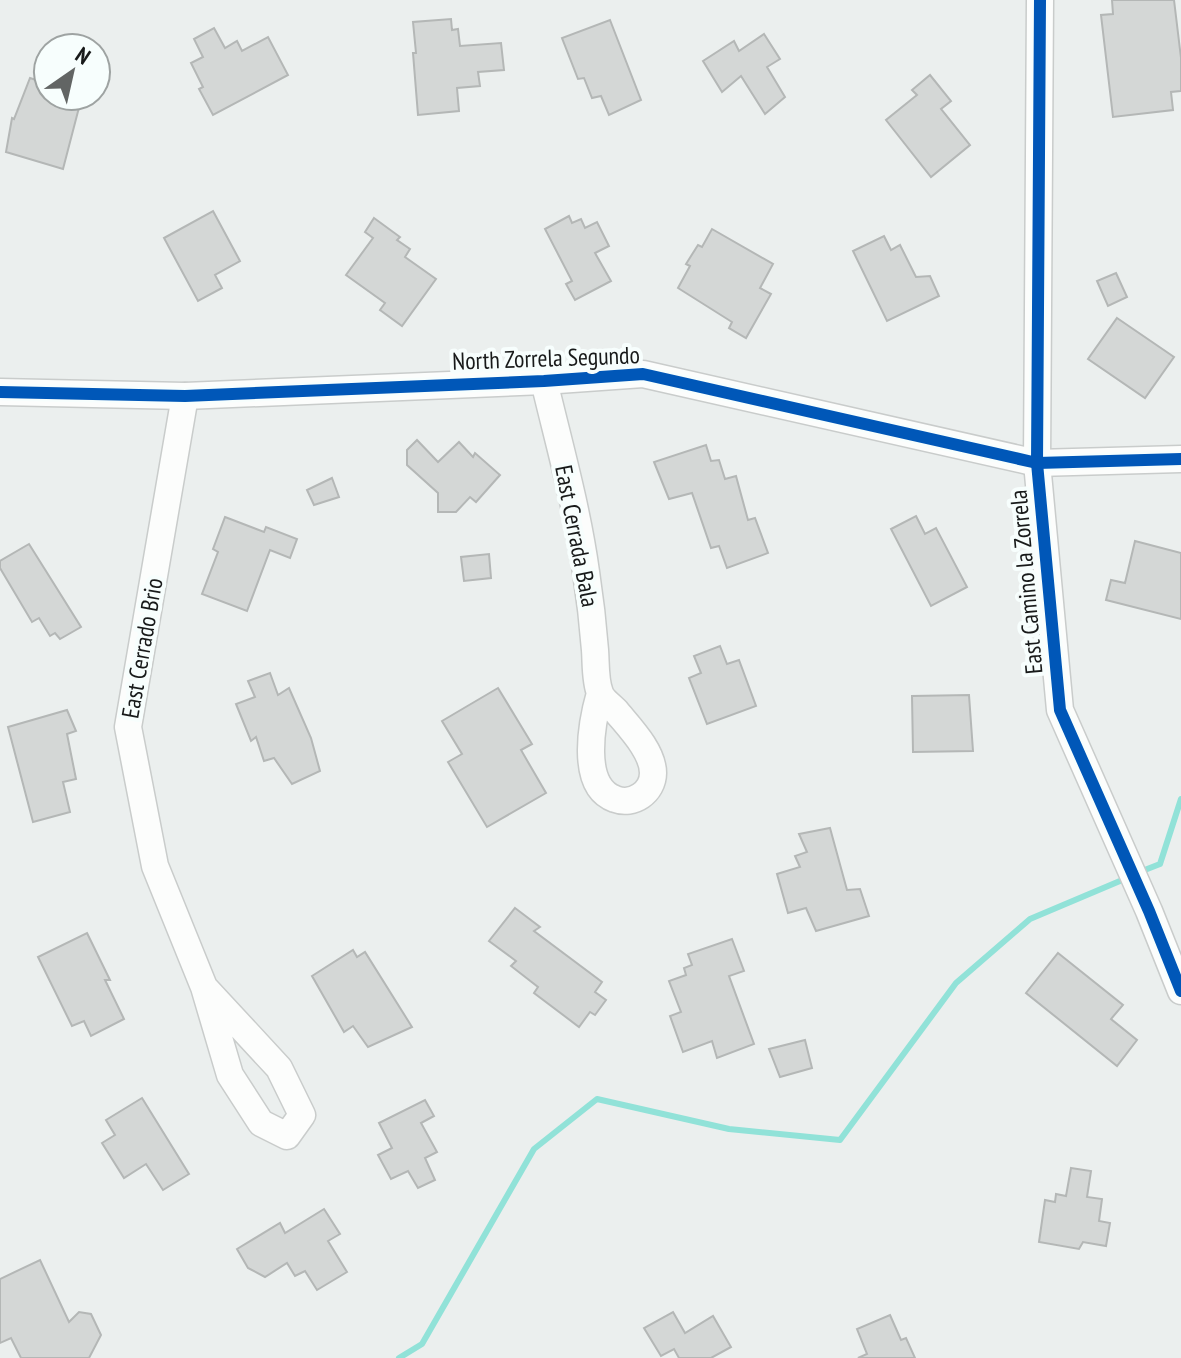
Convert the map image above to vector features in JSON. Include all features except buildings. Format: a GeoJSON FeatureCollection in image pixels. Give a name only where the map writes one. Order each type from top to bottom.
{"type":"FeatureCollection","features":[{"type":"Feature","properties":{"kind":"street","name":"East Camino la Zorrela"},"geometry":{"type":"LineString","coordinates":[[1040,0],[1037,463],[1060,710],[1143,896],[1181,991]]}},
{"type":"Feature","properties":{"kind":"street","name":"North Zorrela Segundo"},"geometry":{"type":"LineString","coordinates":[[0,392],[185,396],[643,374],[1037,463],[1181,459]]}},
{"type":"Feature","properties":{"kind":"street","name":"East Cerrada Bala"},"geometry":{"type":"LineString","coordinates":[[544,381],[583,549],[600,693]]}},
{"type":"Feature","properties":{"kind":"street","name":"East Cerrado Brio"},"geometry":{"type":"LineString","coordinates":[[185,396],[128,727],[155,866],[204,987],[230,1075],[261,1123],[287,1136],[302,1115],[279,1068],[204,987]]}},
{"type":"Feature","properties":{"kind":"waterway"},"geometry":{"type":"LineString","coordinates":[[1137,873],[1160,864],[1181,799]]}},
{"type":"Feature","properties":{"kind":"waterway"},"geometry":{"type":"LineString","coordinates":[[399,1358],[422,1344],[534,1149],[597,1099],[729,1129],[840,1140],[956,983],[1030,919],[1127,878]]}},
{"type":"Feature","properties":{"kind":"cycle path"},"geometry":{"type":"LineString","coordinates":[[1040,0],[1037,463],[1060,710],[1181,991]]}},
{"type":"Feature","properties":{"kind":"cycle path"},"geometry":{"type":"LineString","coordinates":[[0,392],[185,396],[643,374],[1037,463],[1181,459]]}}]}
